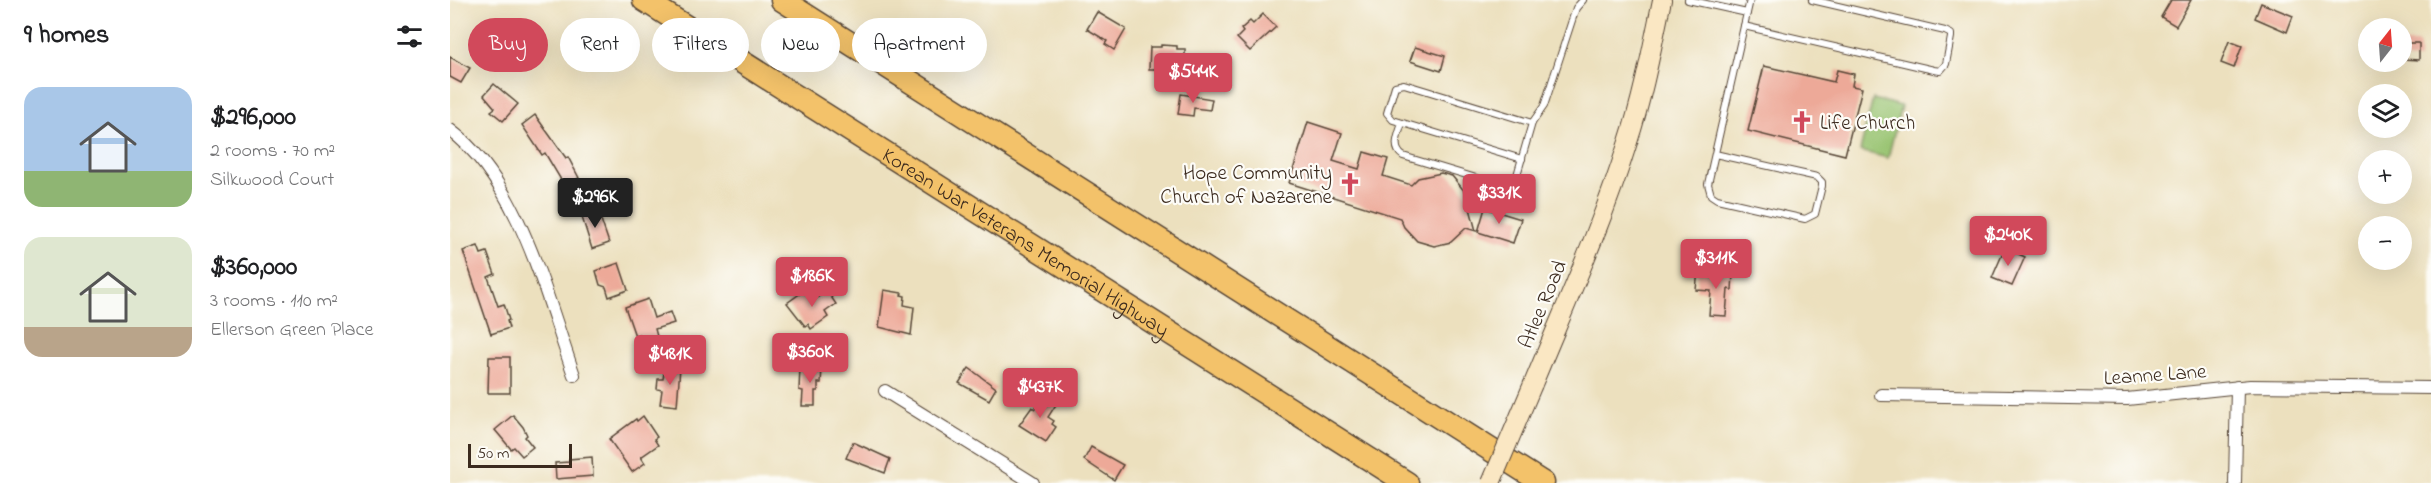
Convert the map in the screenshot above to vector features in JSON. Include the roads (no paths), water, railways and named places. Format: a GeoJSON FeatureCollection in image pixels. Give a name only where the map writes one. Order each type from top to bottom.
{"type":"FeatureCollection","features":[{"type":"Feature","properties":{"kind":"highway","name":"Korean War Veterans Memorial Highway"},"geometry":{"type":"LineString","coordinates":[[644,0],[1407,483]]}},
{"type":"Feature","properties":{"kind":"highway"},"geometry":{"type":"LineString","coordinates":[[782,0],[1543,483]]}},
{"type":"Feature","properties":{"kind":"main road","name":"Atlee Road"},"geometry":{"type":"LineString","coordinates":[[1491,483],[1595,232],[1629,140],[1644,85],[1662,0]]}},
{"type":"Feature","properties":{"kind":"street"},"geometry":{"type":"LineString","coordinates":[[450,130],[475,153],[509,200],[521,226],[574,375]]}},
{"type":"Feature","properties":{"kind":"street"},"geometry":{"type":"LineString","coordinates":[[2235,483],[2236,387]]}},
{"type":"Feature","properties":{"kind":"street","name":"Leanne Lane"},"geometry":{"type":"LineString","coordinates":[[1881,395],[2127,399],[2236,387],[2431,388]]}},
{"type":"Feature","properties":{"kind":"street"},"geometry":{"type":"LineString","coordinates":[[885,391],[1033,483]]}},
{"type":"Feature","properties":{"kind":"lane"},"geometry":{"type":"LineString","coordinates":[[1402,123],[1396,147],[1398,153],[1403,156],[1513,189],[1532,123],[1544,106],[1576,8],[1583,0]]}},
{"type":"Feature","properties":{"kind":"lane"},"geometry":{"type":"LineString","coordinates":[[1688,0],[1747,13]]}},
{"type":"Feature","properties":{"kind":"lane"},"geometry":{"type":"LineString","coordinates":[[1715,154],[1821,179],[1822,186],[1815,214],[1805,219],[1717,199],[1708,190],[1715,154],[1750,0]]}},
{"type":"Feature","properties":{"kind":"lane"},"geometry":{"type":"LineString","coordinates":[[1744,26],[1934,70],[1940,71],[1946,64],[1951,34],[1945,31],[1812,0]]}},
{"type":"Feature","properties":{"kind":"lane"},"geometry":{"type":"LineString","coordinates":[[1522,159],[1393,120],[1387,113],[1395,86],[1404,84],[1532,123]]}},
{"type":"Feature","properties":{"kind":"place","name":"Life Church"},"geometry":{"type":"Point","coordinates":[1802,122]}},
{"type":"Feature","properties":{"kind":"place","name":"Hope Community Church of Nazarene"},"geometry":{"type":"Point","coordinates":[1350,184]}}]}
